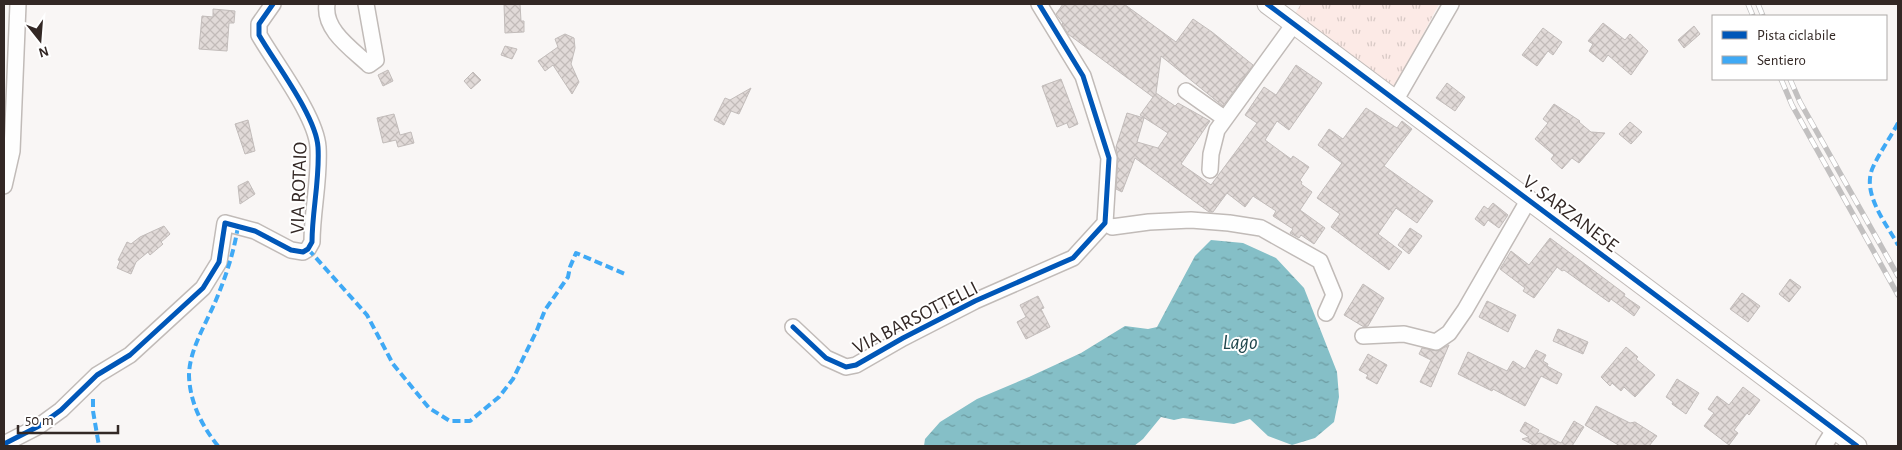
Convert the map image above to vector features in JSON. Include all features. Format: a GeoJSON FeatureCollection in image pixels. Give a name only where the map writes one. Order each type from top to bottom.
{"type":"FeatureCollection","features":[{"type":"Feature","properties":{"kind":"main road","name":"V. SARZANESE"},"geometry":{"type":"LineString","coordinates":[[1267,4],[1857,446]]}},
{"type":"Feature","properties":{"kind":"street"},"geometry":{"type":"LineString","coordinates":[[4,186],[12,151],[18,4]]}},
{"type":"Feature","properties":{"kind":"street","name":"VIA ROTAIO"},"geometry":{"type":"LineString","coordinates":[[4,444],[39,426],[61,410],[89,394],[97,375],[130,355],[203,288],[220,262],[225,223],[255,231],[291,250],[303,252],[308,249],[312,242],[317,193],[318,146],[314,128],[259,35],[259,24],[273,4]]}},
{"type":"Feature","properties":{"kind":"street"},"geometry":{"type":"LineString","coordinates":[[326,4],[329,21],[336,34],[369,65],[376,60],[366,4]]}},
{"type":"Feature","properties":{"kind":"street"},"geometry":{"type":"LineString","coordinates":[[1039,4],[1083,76],[1110,158],[1105,224],[1112,227],[1149,222],[1191,220],[1261,228],[1320,261],[1334,295],[1326,313]]}},
{"type":"Feature","properties":{"kind":"street"},"geometry":{"type":"LineString","coordinates":[[1395,101],[1451,4]]}},
{"type":"Feature","properties":{"kind":"street"},"geometry":{"type":"LineString","coordinates":[[1210,170],[1211,154],[1217,130],[1294,24]]}},
{"type":"Feature","properties":{"kind":"street"},"geometry":{"type":"LineString","coordinates":[[1186,91],[1224,118]]}},
{"type":"Feature","properties":{"kind":"street"},"geometry":{"type":"LineString","coordinates":[[1363,336],[1404,334],[1436,342],[1449,334],[1465,310],[1529,199]]}},
{"type":"Feature","properties":{"kind":"street","name":"VIA BARSOTTELLI"},"geometry":{"type":"LineString","coordinates":[[793,327],[826,358],[846,367],[856,365],[903,338],[975,301],[1073,258],[1105,224]]}},
{"type":"Feature","properties":{"kind":"street"},"geometry":{"type":"LineString","coordinates":[[1824,446],[1834,430]]}},
{"type":"Feature","properties":{"kind":"green space"},"geometry":{"type":"Polygon","coordinates":[[[1301,4],[1439,4],[1395,87],[1294,15],[1301,4]]]}},
{"type":"Feature","properties":{"kind":"water","name":"Lago"},"geometry":{"type":"Polygon","coordinates":[[[1211,240],[1243,243],[1276,258],[1304,288],[1337,372],[1339,397],[1334,422],[1315,438],[1292,445],[1268,436],[1250,419],[1234,424],[1183,418],[1174,420],[1161,417],[1143,439],[1134,446],[924,446],[925,439],[940,422],[977,399],[1081,353],[1125,326],[1148,329],[1157,327],[1195,256],[1211,240]]]}},
{"type":"Feature","properties":{"kind":"building"},"geometry":{"type":"Polygon","coordinates":[[[504,4],[520,4],[521,21],[524,21],[524,32],[505,33],[504,4]]]}},
{"type":"Feature","properties":{"kind":"building"},"geometry":{"type":"Polygon","coordinates":[[[1063,4],[1124,4],[1176,42],[1193,19],[1253,65],[1223,106],[1161,56],[1156,93],[1175,106],[1178,103],[1210,121],[1181,164],[1211,185],[1257,123],[1245,115],[1264,87],[1276,95],[1296,65],[1322,83],[1289,130],[1277,121],[1265,140],[1291,159],[1293,156],[1309,167],[1300,180],[1301,184],[1312,192],[1300,210],[1325,228],[1314,244],[1301,235],[1299,238],[1290,233],[1293,229],[1273,216],[1276,211],[1253,196],[1245,207],[1227,193],[1213,212],[1209,212],[1135,158],[1122,192],[1116,189],[1118,159],[1116,147],[1127,113],[1144,118],[1137,142],[1158,148],[1168,133],[1140,115],[1153,97],[1068,34],[1056,14],[1063,4]]]}},
{"type":"Feature","properties":{"kind":"building"},"geometry":{"type":"Polygon","coordinates":[[[213,9],[235,11],[234,23],[229,23],[227,51],[199,49],[202,16],[213,17],[213,9]]]}},
{"type":"Feature","properties":{"kind":"building"},"geometry":{"type":"Polygon","coordinates":[[[1603,23],[1625,40],[1630,34],[1648,51],[1631,75],[1608,55],[1603,62],[1589,51],[1593,44],[1588,41],[1603,23]]]}},
{"type":"Feature","properties":{"kind":"building"},"geometry":{"type":"Polygon","coordinates":[[[1694,26],[1700,34],[1684,48],[1678,40],[1694,26]]]}},
{"type":"Feature","properties":{"kind":"building"},"geometry":{"type":"Polygon","coordinates":[[[1543,28],[1562,42],[1553,55],[1548,51],[1537,66],[1522,55],[1543,28]]]}},
{"type":"Feature","properties":{"kind":"building"},"geometry":{"type":"Polygon","coordinates":[[[565,34],[574,38],[575,48],[571,64],[579,82],[572,94],[553,65],[545,71],[538,61],[558,47],[555,39],[565,34]]]}},
{"type":"Feature","properties":{"kind":"building"},"geometry":{"type":"Polygon","coordinates":[[[505,46],[517,49],[512,59],[501,55],[505,46]]]}},
{"type":"Feature","properties":{"kind":"building"},"geometry":{"type":"Polygon","coordinates":[[[388,70],[393,81],[383,86],[378,75],[388,70]]]}},
{"type":"Feature","properties":{"kind":"building"},"geometry":{"type":"Polygon","coordinates":[[[473,72],[481,80],[471,89],[464,81],[473,72]]]}},
{"type":"Feature","properties":{"kind":"building"},"geometry":{"type":"Polygon","coordinates":[[[1061,79],[1078,124],[1069,128],[1067,123],[1057,127],[1042,86],[1061,79]]]}},
{"type":"Feature","properties":{"kind":"building"},"geometry":{"type":"Polygon","coordinates":[[[1447,83],[1465,97],[1455,111],[1436,98],[1447,83]]]}},
{"type":"Feature","properties":{"kind":"building"},"geometry":{"type":"Polygon","coordinates":[[[751,88],[739,114],[731,111],[724,125],[714,120],[725,98],[730,100],[751,88]]]}},
{"type":"Feature","properties":{"kind":"building"},"geometry":{"type":"Polygon","coordinates":[[[1554,104],[1580,121],[1591,132],[1605,133],[1579,163],[1572,158],[1562,169],[1551,159],[1554,155],[1535,139],[1548,123],[1543,119],[1554,104]]]}},
{"type":"Feature","properties":{"kind":"building"},"geometry":{"type":"Polygon","coordinates":[[[1366,108],[1397,128],[1402,121],[1412,129],[1384,166],[1433,201],[1417,223],[1396,208],[1378,234],[1402,252],[1389,270],[1331,227],[1340,214],[1317,198],[1342,163],[1318,145],[1329,129],[1343,139],[1366,108]]]}},
{"type":"Feature","properties":{"kind":"building"},"geometry":{"type":"Polygon","coordinates":[[[394,114],[400,135],[411,132],[414,143],[398,147],[396,140],[383,143],[377,118],[394,114]]]}},
{"type":"Feature","properties":{"kind":"building"},"geometry":{"type":"Polygon","coordinates":[[[248,120],[255,151],[245,154],[235,124],[248,120]]]}},
{"type":"Feature","properties":{"kind":"building"},"geometry":{"type":"Polygon","coordinates":[[[1630,122],[1642,132],[1631,144],[1619,134],[1630,122]]]}},
{"type":"Feature","properties":{"kind":"building"},"geometry":{"type":"Polygon","coordinates":[[[248,181],[255,194],[240,204],[238,186],[248,181]]]}},
{"type":"Feature","properties":{"kind":"building"},"geometry":{"type":"Polygon","coordinates":[[[1493,203],[1508,215],[1499,228],[1488,220],[1484,226],[1475,219],[1484,206],[1488,209],[1493,203]]]}},
{"type":"Feature","properties":{"kind":"building"},"geometry":{"type":"Polygon","coordinates":[[[164,226],[170,234],[161,242],[163,244],[150,255],[148,252],[136,262],[131,274],[117,268],[120,261],[118,260],[127,242],[131,244],[140,237],[164,226]]]}},
{"type":"Feature","properties":{"kind":"building"},"geometry":{"type":"Polygon","coordinates":[[[1410,228],[1422,236],[1409,254],[1398,245],[1410,228]]]}},
{"type":"Feature","properties":{"kind":"building"},"geometry":{"type":"Polygon","coordinates":[[[1550,238],[1640,307],[1634,316],[1611,299],[1609,302],[1557,267],[1534,298],[1523,291],[1525,288],[1500,269],[1511,251],[1529,265],[1550,238]]]}},
{"type":"Feature","properties":{"kind":"building"},"geometry":{"type":"Polygon","coordinates":[[[1790,279],[1801,287],[1789,302],[1779,294],[1790,279]]]}},
{"type":"Feature","properties":{"kind":"building"},"geometry":{"type":"Polygon","coordinates":[[[1363,284],[1384,298],[1368,326],[1364,327],[1344,315],[1363,284]]]}},
{"type":"Feature","properties":{"kind":"building"},"geometry":{"type":"Polygon","coordinates":[[[1742,293],[1760,306],[1748,322],[1730,309],[1742,293]]]}},
{"type":"Feature","properties":{"kind":"building"},"geometry":{"type":"Polygon","coordinates":[[[1038,296],[1044,308],[1041,309],[1050,327],[1026,339],[1017,322],[1026,317],[1020,305],[1038,296]]]}},
{"type":"Feature","properties":{"kind":"building"},"geometry":{"type":"Polygon","coordinates":[[[1487,301],[1516,315],[1508,332],[1479,317],[1487,301]]]}},
{"type":"Feature","properties":{"kind":"building"},"geometry":{"type":"Polygon","coordinates":[[[1558,329],[1588,342],[1583,354],[1553,341],[1558,329]]]}},
{"type":"Feature","properties":{"kind":"building"},"geometry":{"type":"Polygon","coordinates":[[[1449,345],[1431,387],[1420,382],[1431,360],[1419,354],[1422,348],[1437,351],[1449,345]]]}},
{"type":"Feature","properties":{"kind":"building"},"geometry":{"type":"Polygon","coordinates":[[[1626,347],[1638,357],[1636,359],[1655,375],[1635,397],[1624,387],[1621,391],[1612,383],[1610,386],[1601,377],[1626,347]]]}},
{"type":"Feature","properties":{"kind":"building"},"geometry":{"type":"Polygon","coordinates":[[[1536,350],[1546,355],[1543,361],[1548,364],[1547,366],[1562,374],[1557,384],[1541,376],[1525,406],[1493,389],[1492,391],[1458,374],[1468,352],[1507,371],[1513,361],[1525,369],[1536,350]]]}},
{"type":"Feature","properties":{"kind":"building"},"geometry":{"type":"Polygon","coordinates":[[[1368,354],[1387,365],[1377,384],[1366,378],[1368,375],[1359,370],[1368,354]]]}},
{"type":"Feature","properties":{"kind":"building"},"geometry":{"type":"Polygon","coordinates":[[[1677,379],[1699,393],[1686,414],[1666,397],[1677,379]]]}},
{"type":"Feature","properties":{"kind":"building"},"geometry":{"type":"Polygon","coordinates":[[[1743,387],[1760,400],[1749,415],[1747,413],[1734,430],[1738,433],[1729,445],[1704,426],[1714,413],[1708,409],[1717,396],[1729,405],[1743,387]]]}},
{"type":"Feature","properties":{"kind":"building"},"geometry":{"type":"Polygon","coordinates":[[[1596,406],[1630,423],[1635,422],[1657,436],[1649,446],[1620,446],[1585,425],[1596,406]]]}},
{"type":"Feature","properties":{"kind":"building"},"geometry":{"type":"Polygon","coordinates":[[[1574,421],[1584,427],[1572,446],[1535,446],[1522,439],[1529,437],[1520,431],[1525,422],[1539,430],[1537,434],[1540,433],[1561,443],[1574,421]]]}},
{"type":"Feature","properties":{"kind":"railway"},"geometry":{"type":"LineString","coordinates":[[1748,4],[1753,15]]}},
{"type":"Feature","properties":{"kind":"railway"},"geometry":{"type":"LineString","coordinates":[[1758,4],[1763,15]]}},
{"type":"Feature","properties":{"kind":"railway"},"geometry":{"type":"LineString","coordinates":[[1781,80],[1792,105],[1898,295]]}},
{"type":"Feature","properties":{"kind":"railway"},"geometry":{"type":"LineString","coordinates":[[1790,80],[1800,102],[1898,276]]}},
{"type":"Feature","properties":{"kind":"marked path"},"geometry":{"type":"LineString","coordinates":[[1898,123],[1876,161],[1870,177],[1870,187],[1876,208],[1898,245]]}},
{"type":"Feature","properties":{"kind":"marked path"},"geometry":{"type":"LineString","coordinates":[[218,446],[202,422],[194,405],[189,376],[195,347],[226,273],[238,226]]}},
{"type":"Feature","properties":{"kind":"marked path"},"geometry":{"type":"LineString","coordinates":[[308,249],[367,315],[393,364],[429,408],[450,421],[470,421],[499,397],[513,379],[545,310],[568,277],[576,253],[625,274]]}},
{"type":"Feature","properties":{"kind":"marked path"},"geometry":{"type":"LineString","coordinates":[[93,399],[93,411],[99,446]]}},
{"type":"Feature","properties":{"kind":"cycle path"},"geometry":{"type":"LineString","coordinates":[[4,444],[39,426],[61,410],[97,375],[130,355],[203,288],[219,262],[225,223],[255,231],[291,250],[303,252],[308,249],[312,242],[318,171],[318,147],[316,134],[303,105],[259,35],[259,24],[273,4]]}},
{"type":"Feature","properties":{"kind":"cycle path"},"geometry":{"type":"LineString","coordinates":[[793,327],[826,358],[846,367],[856,365],[903,338],[975,301],[1073,258],[1105,223],[1109,158],[1083,76],[1039,4]]}},
{"type":"Feature","properties":{"kind":"cycle path"},"geometry":{"type":"LineString","coordinates":[[1267,4],[1857,446]]}}]}
